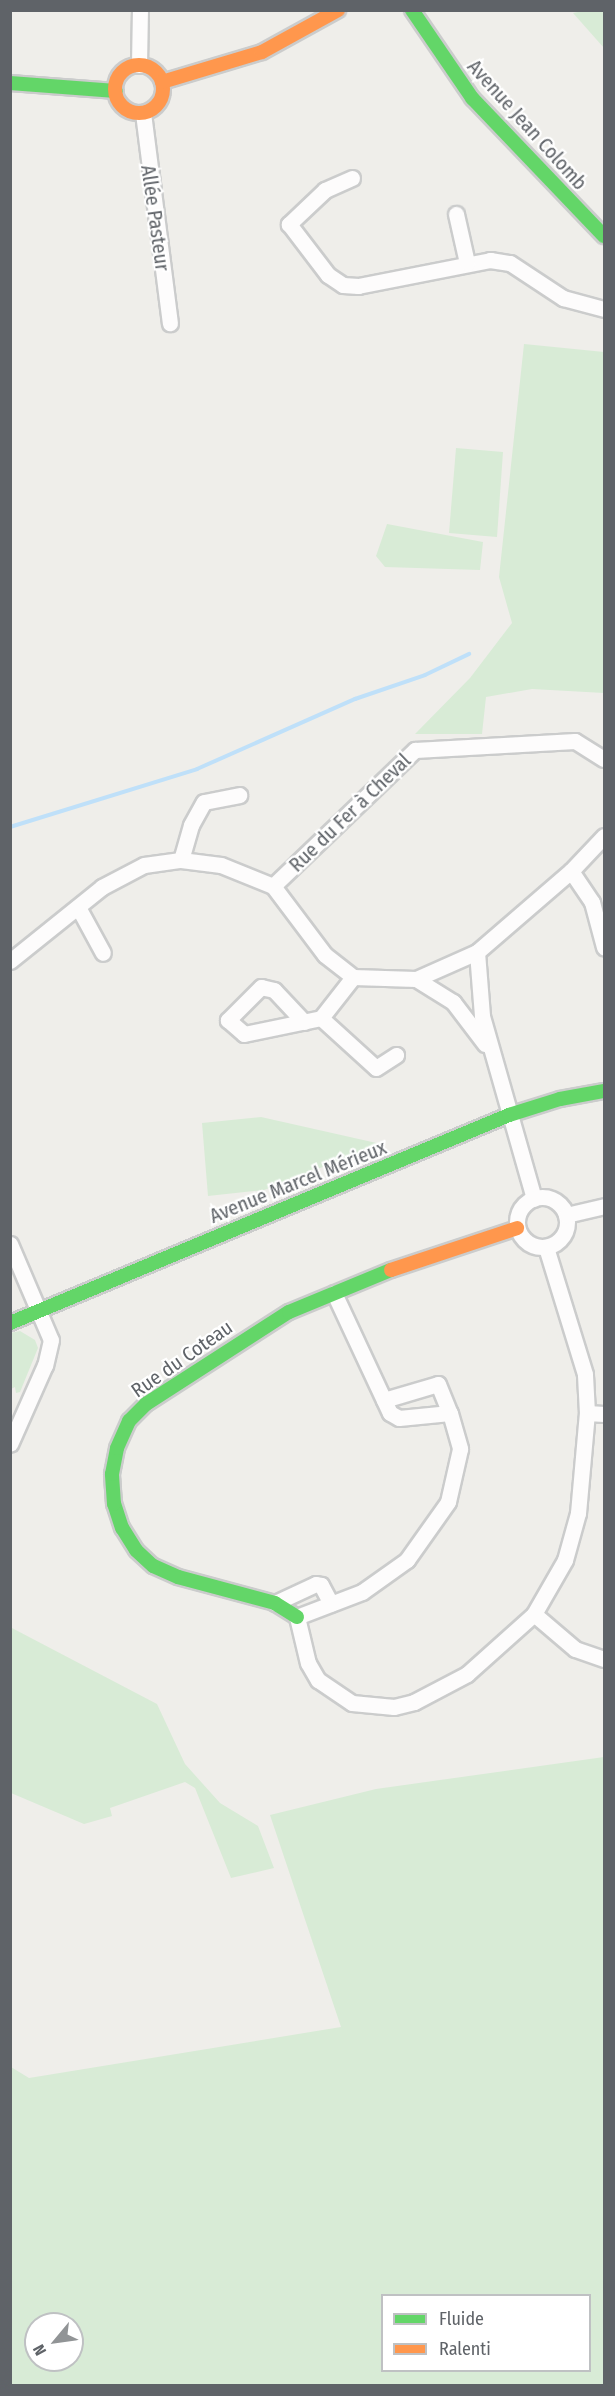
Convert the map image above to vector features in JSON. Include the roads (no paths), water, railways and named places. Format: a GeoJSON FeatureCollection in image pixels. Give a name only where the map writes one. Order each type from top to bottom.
{"type":"FeatureCollection","features":[{"type":"Feature","properties":{"kind":"main road"},"geometry":{"type":"LineString","coordinates":[[162,82],[262,52],[338,10]]}},
{"type":"Feature","properties":{"kind":"main road","name":"Avenue Jean Colomb"},"geometry":{"type":"LineString","coordinates":[[412,10],[472,98],[604,236]]}},
{"type":"Feature","properties":{"kind":"main road","name":"Avenue Jean Colomb"},"geometry":{"type":"LineString","coordinates":[[421,10],[427,35]]}},
{"type":"Feature","properties":{"kind":"main road"},"geometry":{"type":"LineString","coordinates":[[139,65],[151,68],[162,82],[162,98],[143,113],[128,110],[116,91],[122,73],[139,65]]}},
{"type":"Feature","properties":{"kind":"main road"},"geometry":{"type":"LineString","coordinates":[[10,83],[116,91]]}},
{"type":"Feature","properties":{"kind":"main road","name":"Avenue Marcel Mérieux"},"geometry":{"type":"LineString","coordinates":[[10,1323],[35,1305],[509,1108],[552,1086],[604,1079]]}},
{"type":"Feature","properties":{"kind":"main road","name":"Avenue Marcel Mérieux"},"geometry":{"type":"LineString","coordinates":[[509,1108],[604,1091]]}},
{"type":"Feature","properties":{"kind":"main road","name":"Rue du Coteau"},"geometry":{"type":"LineString","coordinates":[[297,1617],[274,1603],[178,1577],[153,1566],[136,1550],[122,1528],[114,1504],[112,1474],[117,1448],[129,1421],[146,1404],[257,1330],[334,1293],[428,1255],[517,1228]]}},
{"type":"Feature","properties":{"kind":"main road","name":"Avenue Marcel Mérieux"},"geometry":{"type":"LineString","coordinates":[[10,1308],[35,1305]]}},
{"type":"Feature","properties":{"kind":"street"},"geometry":{"type":"LineString","coordinates":[[139,65],[140,10]]}},
{"type":"Feature","properties":{"kind":"street","name":"Allée Pasteur"},"geometry":{"type":"LineString","coordinates":[[143,113],[170,322]]}},
{"type":"Feature","properties":{"kind":"street"},"geometry":{"type":"LineString","coordinates":[[352,178],[325,190],[289,224],[328,275],[343,285],[358,286],[467,263],[510,263],[563,298],[604,309]]}},
{"type":"Feature","properties":{"kind":"street"},"geometry":{"type":"LineString","coordinates":[[456,214],[467,263]]}},
{"type":"Feature","properties":{"kind":"street","name":"Rue du Fer à Cheval"},"geometry":{"type":"LineString","coordinates":[[273,886],[416,750],[575,741],[604,759]]}},
{"type":"Feature","properties":{"kind":"street"},"geometry":{"type":"LineString","coordinates":[[181,860],[191,825],[204,802],[239,795]]}},
{"type":"Feature","properties":{"kind":"street"},"geometry":{"type":"LineString","coordinates":[[416,979],[447,962],[477,952],[571,871],[604,836]]}},
{"type":"Feature","properties":{"kind":"street"},"geometry":{"type":"LineString","coordinates":[[10,961],[102,887],[144,865],[181,860],[221,865],[273,886],[325,955],[353,977],[416,979],[453,1002],[495,1059]]}},
{"type":"Feature","properties":{"kind":"street"},"geometry":{"type":"LineString","coordinates":[[571,871],[598,901],[604,947]]}},
{"type":"Feature","properties":{"kind":"street"},"geometry":{"type":"LineString","coordinates":[[78,907],[103,953]]}},
{"type":"Feature","properties":{"kind":"street"},"geometry":{"type":"LineString","coordinates":[[477,952],[482,1016],[534,1199]]}},
{"type":"Feature","properties":{"kind":"street"},"geometry":{"type":"LineString","coordinates":[[304,1022],[321,1018],[353,977]]}},
{"type":"Feature","properties":{"kind":"street"},"geometry":{"type":"LineString","coordinates":[[321,1018],[376,1068],[396,1055]]}},
{"type":"Feature","properties":{"kind":"street"},"geometry":{"type":"LineString","coordinates":[[534,1199],[553,1200],[566,1215],[562,1237],[546,1247],[526,1242],[517,1228],[519,1211],[534,1199]]}},
{"type":"Feature","properties":{"kind":"street"},"geometry":{"type":"LineString","coordinates":[[566,1215],[604,1206]]}},
{"type":"Feature","properties":{"kind":"street"},"geometry":{"type":"LineString","coordinates":[[10,1244],[51,1340],[45,1365],[10,1444]]}},
{"type":"Feature","properties":{"kind":"street"},"geometry":{"type":"LineString","coordinates":[[384,1400],[438,1384],[450,1413],[460,1449],[448,1502],[438,1522],[408,1560],[362,1592],[297,1617],[308,1663],[318,1680],[352,1703],[370,1707],[414,1702],[459,1679],[534,1614],[565,1560],[578,1513],[587,1413],[585,1374],[546,1247]]}},
{"type":"Feature","properties":{"kind":"street"},"geometry":{"type":"LineString","coordinates":[[334,1293],[390,1413],[399,1418],[450,1413]]}},
{"type":"Feature","properties":{"kind":"street"},"geometry":{"type":"LineString","coordinates":[[587,1413],[604,1414]]}},
{"type":"Feature","properties":{"kind":"street"},"geometry":{"type":"LineString","coordinates":[[274,1603],[316,1584],[321,1585],[331,1604]]}},
{"type":"Feature","properties":{"kind":"street"},"geometry":{"type":"LineString","coordinates":[[534,1614],[575,1649],[604,1659]]}},
{"type":"Feature","properties":{"kind":"waterway"},"geometry":{"type":"LineString","coordinates":[[10,827],[197,769],[355,699],[425,675],[469,654]]}}]}
